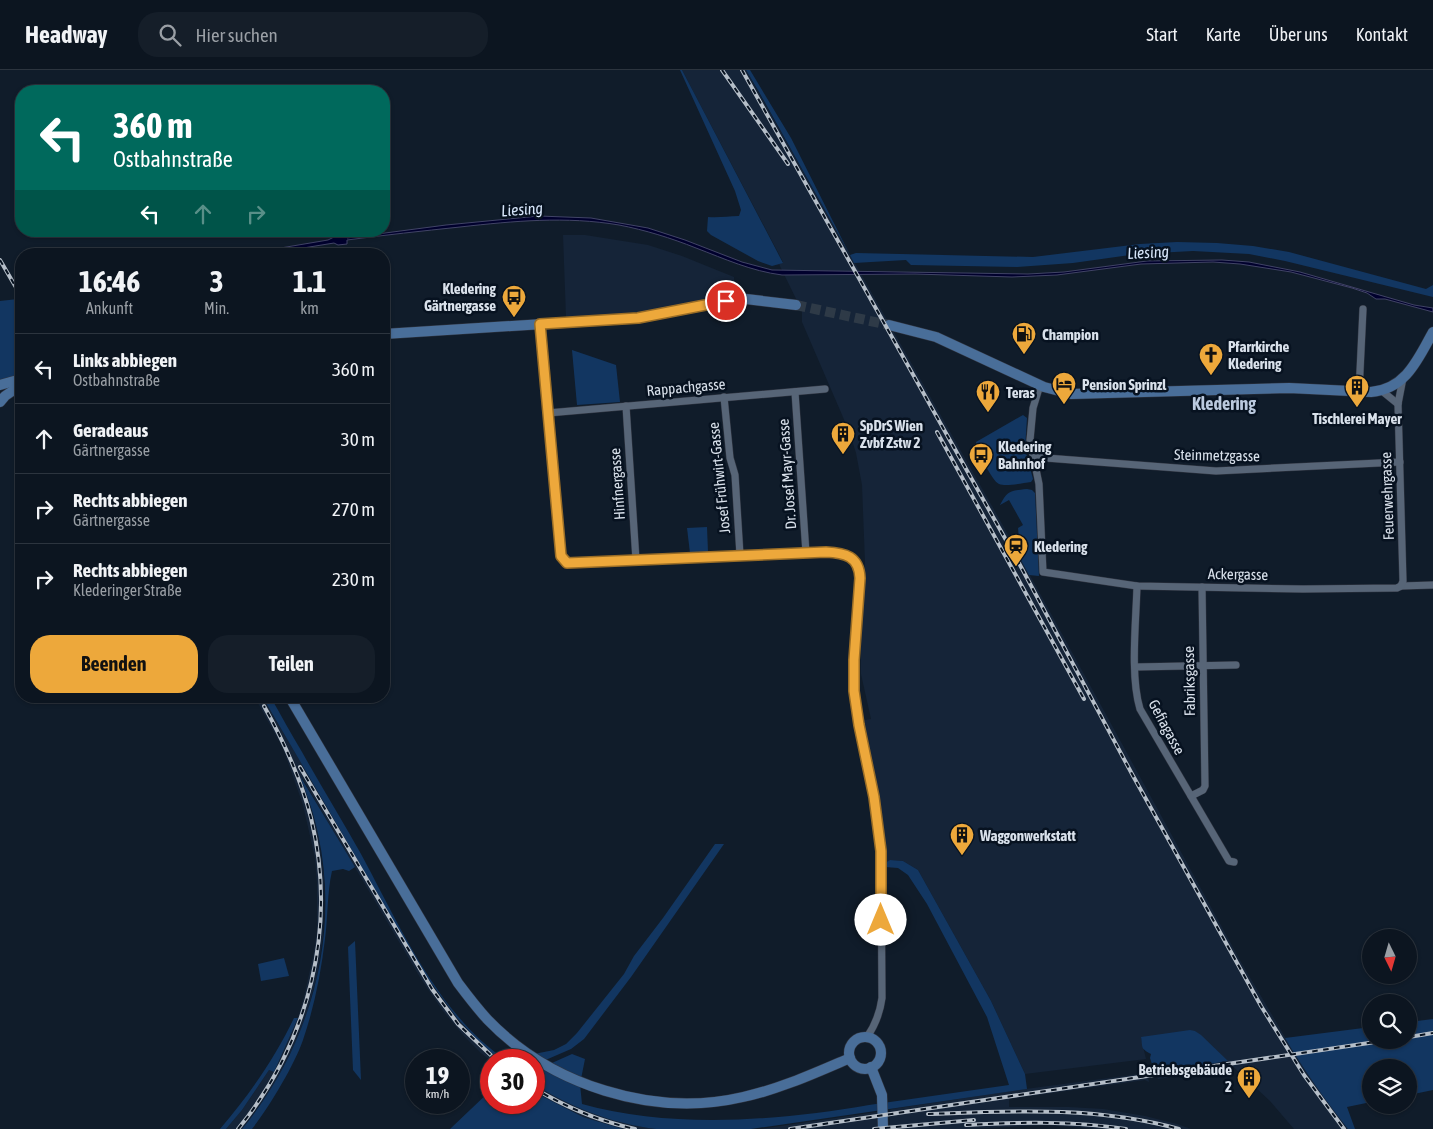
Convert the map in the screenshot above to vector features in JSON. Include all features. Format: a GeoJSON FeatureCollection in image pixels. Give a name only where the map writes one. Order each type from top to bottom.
{"type":"FeatureCollection","features":[{"type":"Feature","properties":{"kind":"main road"},"geometry":{"type":"LineString","coordinates":[[390,334],[638,318],[732,300],[771,301],[796,305]]}},
{"type":"Feature","properties":{"kind":"main road"},"geometry":{"type":"LineString","coordinates":[[888,325],[936,337],[1040,385],[1071,394],[1289,388],[1359,392],[1382,391],[1393,386],[1403,378],[1417,362],[1433,332]]}},
{"type":"Feature","properties":{"kind":"main road"},"geometry":{"type":"LineString","coordinates":[[0,385],[15,381]]}},
{"type":"Feature","properties":{"kind":"main road"},"geometry":{"type":"LineString","coordinates":[[0,402],[15,389]]}},
{"type":"Feature","properties":{"kind":"main road"},"geometry":{"type":"LineString","coordinates":[[293,703],[458,983],[487,1019],[530,1055],[561,1073],[606,1091],[652,1100],[694,1103],[726,1100],[761,1093],[784,1086],[850,1058]]}},
{"type":"Feature","properties":{"kind":"main road"},"geometry":{"type":"LineString","coordinates":[[867,1037],[877,1042],[881,1051],[879,1061],[871,1067],[861,1068],[856,1066],[850,1058],[850,1048],[856,1039],[867,1037]]}},
{"type":"Feature","properties":{"kind":"main road"},"geometry":{"type":"LineString","coordinates":[[871,1067],[882,1095],[883,1129]]}},
{"type":"Feature","properties":{"kind":"street"},"geometry":{"type":"LineString","coordinates":[[1359,392],[1363,309]]}},
{"type":"Feature","properties":{"kind":"street"},"geometry":{"type":"LineString","coordinates":[[540,324],[561,556],[567,563],[826,552],[840,553],[848,556],[856,563],[860,572],[854,660],[854,691],[857,717],[874,797],[881,851],[882,998],[875,1026],[867,1037]]}},
{"type":"Feature","properties":{"kind":"street","name":"Feuerwehrgasse"},"geometry":{"type":"LineString","coordinates":[[1401,586],[1403,582],[1398,404],[1403,378]]}},
{"type":"Feature","properties":{"kind":"street"},"geometry":{"type":"LineString","coordinates":[[1033,457],[1030,440],[1031,419],[1040,385]]}},
{"type":"Feature","properties":{"kind":"street","name":"Rappachgasse"},"geometry":{"type":"LineString","coordinates":[[548,413],[825,389]]}},
{"type":"Feature","properties":{"kind":"street"},"geometry":{"type":"LineString","coordinates":[[1382,391],[1398,404]]}},
{"type":"Feature","properties":{"kind":"street","name":"Dr. Josef Mayr-Gasse"},"geometry":{"type":"LineString","coordinates":[[795,392],[806,554]]}},
{"type":"Feature","properties":{"kind":"street","name":"Josef Frühwirt-Gasse"},"geometry":{"type":"LineString","coordinates":[[724,397],[730,458],[735,475],[740,555]]}},
{"type":"Feature","properties":{"kind":"street","name":"Hinfnergasse"},"geometry":{"type":"LineString","coordinates":[[626,406],[636,560]]}},
{"type":"Feature","properties":{"kind":"street","name":"Steinmetzgasse"},"geometry":{"type":"LineString","coordinates":[[1033,457],[1216,471],[1400,462]]}},
{"type":"Feature","properties":{"kind":"street","name":"Ackergasse"},"geometry":{"type":"LineString","coordinates":[[1033,457],[1039,484],[1043,572],[1137,586],[1303,589],[1397,588],[1401,586],[1433,585]]}},
{"type":"Feature","properties":{"kind":"street","name":"Gefiagasse"},"geometry":{"type":"LineString","coordinates":[[1137,586],[1135,667],[1136,695],[1140,709],[1229,860],[1234,862]]}},
{"type":"Feature","properties":{"kind":"street","name":"Fabriksgasse"},"geometry":{"type":"LineString","coordinates":[[1191,796],[1204,790],[1205,786],[1202,587]]}},
{"type":"Feature","properties":{"kind":"street"},"geometry":{"type":"LineString","coordinates":[[1135,667],[1236,665]]}},
{"type":"Feature","properties":{"kind":"shaded area"},"geometry":{"type":"Polygon","coordinates":[[[680,70],[682,70],[783,263],[772,266],[758,261],[707,231],[708,217],[739,216],[741,210],[735,191],[680,70]]]}},
{"type":"Feature","properties":{"kind":"shaded area"},"geometry":{"type":"Polygon","coordinates":[[[682,70],[746,70],[1001,522],[1241,962],[1299,1061],[1348,1129],[1294,1129],[1270,1101],[1195,1031],[1141,1038],[1146,1059],[1025,1074],[991,1001],[918,870],[903,861],[891,860],[885,863],[876,796],[860,721],[871,719],[861,674],[865,562],[862,485],[856,453],[849,431],[802,322],[802,311],[779,264],[783,262],[682,70]]]}},
{"type":"Feature","properties":{"kind":"shaded area"},"geometry":{"type":"Polygon","coordinates":[[[746,70],[750,70],[791,138],[850,255],[759,92],[746,70]]]}},
{"type":"Feature","properties":{"kind":"shaded area"},"geometry":{"type":"Polygon","coordinates":[[[539,216],[591,218],[648,228],[742,262],[772,270],[1028,274],[1064,272],[1147,261],[1222,260],[1249,262],[1300,272],[1414,305],[1433,308],[1433,312],[1385,299],[1376,299],[1367,293],[1352,288],[1291,272],[1240,264],[1213,262],[1141,264],[1057,275],[1012,277],[915,274],[782,275],[749,268],[648,232],[599,222],[560,220],[520,221],[390,235],[390,232],[539,216]]]}},
{"type":"Feature","properties":{"kind":"shaded area"},"geometry":{"type":"Polygon","coordinates":[[[563,235],[585,235],[648,245],[682,256],[734,277],[735,296],[717,298],[662,311],[566,317],[563,235]]]}},
{"type":"Feature","properties":{"kind":"shaded area"},"geometry":{"type":"Polygon","coordinates":[[[334,237],[371,237],[347,240],[347,244],[338,245],[334,243],[303,248],[281,248],[328,240],[334,237]]]}},
{"type":"Feature","properties":{"kind":"shaded area"},"geometry":{"type":"Polygon","coordinates":[[[1177,242],[1217,243],[1289,252],[1426,289],[1433,285],[1433,297],[1249,254],[1193,251],[1137,254],[1073,263],[1017,267],[911,265],[906,260],[854,263],[850,255],[856,253],[1033,257],[1140,244],[1177,242]]]}},
{"type":"Feature","properties":{"kind":"shaded area"},"geometry":{"type":"Polygon","coordinates":[[[15,299],[15,376],[0,381],[0,301],[15,299]]]}},
{"type":"Feature","properties":{"kind":"shaded area"},"geometry":{"type":"Polygon","coordinates":[[[572,350],[616,365],[620,402],[577,405],[572,350]]]}},
{"type":"Feature","properties":{"kind":"shaded area"},"geometry":{"type":"Polygon","coordinates":[[[1023,415],[1027,418],[1025,449],[1033,479],[1031,482],[1019,484],[999,484],[985,465],[976,442],[1023,415]]]}},
{"type":"Feature","properties":{"kind":"shaded area"},"geometry":{"type":"Polygon","coordinates":[[[1027,489],[1035,493],[1039,576],[1029,575],[1012,543],[1019,539],[1018,528],[1023,525],[1009,500],[1000,505],[1005,496],[1010,492],[1027,489]]]}},
{"type":"Feature","properties":{"kind":"shaded area"},"geometry":{"type":"Polygon","coordinates":[[[707,527],[708,552],[690,553],[687,528],[707,527]]]}},
{"type":"Feature","properties":{"kind":"shaded area"},"geometry":{"type":"Polygon","coordinates":[[[258,703],[266,703],[432,986],[468,1031],[488,1049],[480,1049],[480,1052],[464,1036],[443,1011],[421,979],[302,778],[318,834],[324,877],[323,937],[317,977],[305,1020],[273,1087],[242,1129],[226,1129],[242,1110],[269,1070],[274,1072],[298,1018],[304,997],[317,931],[317,884],[315,858],[303,805],[283,748],[258,703]]]}},
{"type":"Feature","properties":{"kind":"shaded area"},"geometry":{"type":"Polygon","coordinates":[[[266,703],[274,703],[361,854],[406,938],[440,994],[460,1019],[492,1049],[487,1049],[480,1043],[457,1018],[423,972],[266,703]]]}},
{"type":"Feature","properties":{"kind":"shaded area"},"geometry":{"type":"Polygon","coordinates":[[[300,776],[355,867],[349,871],[343,869],[332,871],[319,977],[311,1016],[294,1062],[259,1120],[252,1129],[242,1129],[265,1097],[285,1063],[302,1027],[314,990],[322,952],[325,913],[324,873],[318,834],[300,776]]]}},
{"type":"Feature","properties":{"kind":"shaded area"},"geometry":{"type":"Polygon","coordinates":[[[715,844],[724,844],[631,977],[584,1039],[571,1049],[545,1060],[545,1052],[566,1044],[577,1033],[624,974],[634,956],[715,844]]]}},
{"type":"Feature","properties":{"kind":"shaded area"},"geometry":{"type":"Polygon","coordinates":[[[890,860],[903,861],[918,870],[991,1001],[1025,1074],[1027,1089],[751,1129],[656,1129],[640,1127],[592,1113],[545,1090],[545,1066],[572,1054],[585,1059],[580,1084],[582,1104],[616,1112],[688,1120],[724,1120],[798,1115],[1009,1085],[987,1017],[927,904],[908,875],[898,868],[885,867],[885,863],[890,860]]]}},
{"type":"Feature","properties":{"kind":"shaded area"},"geometry":{"type":"Polygon","coordinates":[[[355,941],[361,1080],[353,1070],[348,947],[355,941]]]}},
{"type":"Feature","properties":{"kind":"shaded area"},"geometry":{"type":"Polygon","coordinates":[[[284,958],[289,976],[261,981],[258,964],[284,958]]]}},
{"type":"Feature","properties":{"kind":"shaded area"},"geometry":{"type":"Polygon","coordinates":[[[294,1018],[298,1018],[274,1072],[269,1070],[242,1110],[226,1129],[220,1129],[261,1076],[294,1018]]]}},
{"type":"Feature","properties":{"kind":"shaded area"},"geometry":{"type":"Polygon","coordinates":[[[1433,1019],[1433,1090],[1417,1093],[1417,1059],[1362,1059],[1362,1104],[1347,1107],[1355,1129],[1348,1129],[1339,1118],[1285,1038],[1362,1028],[1362,1049],[1417,1049],[1417,1021],[1433,1019]]]}},
{"type":"Feature","properties":{"kind":"shaded area"},"geometry":{"type":"Polygon","coordinates":[[[1190,1030],[1201,1035],[1228,1061],[1160,1072],[1154,1070],[1150,1058],[1151,1054],[1143,1047],[1141,1037],[1190,1030]]]}},
{"type":"Feature","properties":{"kind":"shaded area"},"geometry":{"type":"Polygon","coordinates":[[[1215,1063],[1219,1070],[1158,1079],[1155,1071],[1160,1072],[1215,1063]]]}},
{"type":"Feature","properties":{"kind":"shaded area"},"geometry":{"type":"Polygon","coordinates":[[[1147,1073],[1149,1082],[1145,1080],[1009,1099],[1009,1107],[1103,1109],[1145,1116],[1191,1129],[1098,1129],[1047,1125],[970,1129],[890,1129],[890,1110],[892,1109],[1147,1073]]]}},
{"type":"Feature","properties":{"kind":"shaded area"},"geometry":{"type":"Polygon","coordinates":[[[545,1090],[583,1109],[643,1127],[656,1129],[623,1129],[583,1117],[545,1098],[545,1090]]]}},
{"type":"Feature","properties":{"kind":"shaded area"},"geometry":{"type":"Polygon","coordinates":[[[545,1098],[583,1117],[623,1129],[450,1129],[466,1114],[470,1114],[470,1110],[480,1100],[480,1114],[545,1114],[545,1098]]]}},
{"type":"Feature","properties":{"kind":"shaded area"},"geometry":{"type":"Polygon","coordinates":[[[878,1112],[878,1129],[760,1129],[878,1112]]]}},
{"type":"Feature","properties":{"kind":"tunnel"},"geometry":{"type":"LineString","coordinates":[[796,305],[889,325]]}},
{"type":"Feature","properties":{"kind":"railway"},"geometry":{"type":"LineString","coordinates":[[722,70],[788,164]]}},
{"type":"Feature","properties":{"kind":"railway"},"geometry":{"type":"LineString","coordinates":[[742,70],[1020,565],[1132,774],[1261,1006],[1304,1075],[1344,1129]]}},
{"type":"Feature","properties":{"kind":"railway"},"geometry":{"type":"LineString","coordinates":[[0,260],[15,286]]}},
{"type":"Feature","properties":{"kind":"railway"},"geometry":{"type":"LineString","coordinates":[[937,432],[1084,699]]}},
{"type":"Feature","properties":{"kind":"railway"},"geometry":{"type":"LineString","coordinates":[[238,1129],[263,1095],[283,1059],[299,1021],[311,982],[318,942],[321,901],[319,859],[311,818],[291,761],[264,706]]}},
{"type":"Feature","properties":{"kind":"railway"},"geometry":{"type":"LineString","coordinates":[[300,767],[432,989],[458,1024],[484,1049]]}},
{"type":"Feature","properties":{"kind":"railway"},"geometry":{"type":"LineString","coordinates":[[1417,1036],[1433,1033]]}},
{"type":"Feature","properties":{"kind":"railway"},"geometry":{"type":"LineString","coordinates":[[790,1129],[1362,1044]]}},
{"type":"Feature","properties":{"kind":"railway"},"geometry":{"type":"LineString","coordinates":[[545,1094],[583,1113],[635,1129]]}},
{"type":"Feature","properties":{"kind":"railway"},"geometry":{"type":"LineString","coordinates":[[928,1114],[1022,1111],[1085,1113],[1148,1122],[1179,1129]]}},
{"type":"Feature","properties":{"kind":"railway"},"geometry":{"type":"LineString","coordinates":[[874,1129],[974,1120]]}},
{"type":"Feature","properties":{"kind":"railway"},"geometry":{"type":"LineString","coordinates":[[966,1125],[1046,1123],[1126,1129]]}},
{"type":"Feature","properties":{"kind":"place","name":"Kledering Gärtnergasse"},"geometry":{"type":"Point","coordinates":[514,318]}},
{"type":"Feature","properties":{"kind":"place","name":"Champion"},"geometry":{"type":"Point","coordinates":[1024,355]}},
{"type":"Feature","properties":{"kind":"place","name":"Pfarrkirche Kledering"},"geometry":{"type":"Point","coordinates":[1211,376]}},
{"type":"Feature","properties":{"kind":"place","name":"Pension Sprinzl"},"geometry":{"type":"Point","coordinates":[1064,405]}},
{"type":"Feature","properties":{"kind":"place","name":"Tischlerei Mayer"},"geometry":{"type":"Point","coordinates":[1357,408]}},
{"type":"Feature","properties":{"kind":"place","name":"Teras"},"geometry":{"type":"Point","coordinates":[988,413]}},
{"type":"Feature","properties":{"kind":"place","name":"SpDrS Wien Zvbf Zstw 2"},"geometry":{"type":"Point","coordinates":[843,455]}},
{"type":"Feature","properties":{"kind":"place","name":"Kledering Bahnhof"},"geometry":{"type":"Point","coordinates":[981,476]}},
{"type":"Feature","properties":{"kind":"place","name":"Kledering"},"geometry":{"type":"Point","coordinates":[1016,567]}},
{"type":"Feature","properties":{"kind":"place","name":"Waggonwerkstatt"},"geometry":{"type":"Point","coordinates":[962,856]}},
{"type":"Feature","properties":{"kind":"place","name":"Betriebsgebäude 2"},"geometry":{"type":"Point","coordinates":[1249,1099]}},
{"type":"Feature","properties":{"kind":"district","name":"Kledering"},"geometry":{"type":"Point","coordinates":[1224,403]}},
{"type":"Feature","properties":{"kind":"route"},"geometry":{"type":"LineString","coordinates":[[726,301],[638,318],[540,324],[561,556],[567,563],[826,552],[844,554],[856,563],[859,568],[860,578],[854,660],[854,691],[874,797],[881,851],[881,920]]}},
{"type":"Feature","properties":{"kind":"water label","name":"Liesing"},"geometry":{"type":"Point","coordinates":[522,209]}},
{"type":"Feature","properties":{"kind":"water label","name":"Liesing"},"geometry":{"type":"Point","coordinates":[1148,252]}}]}
